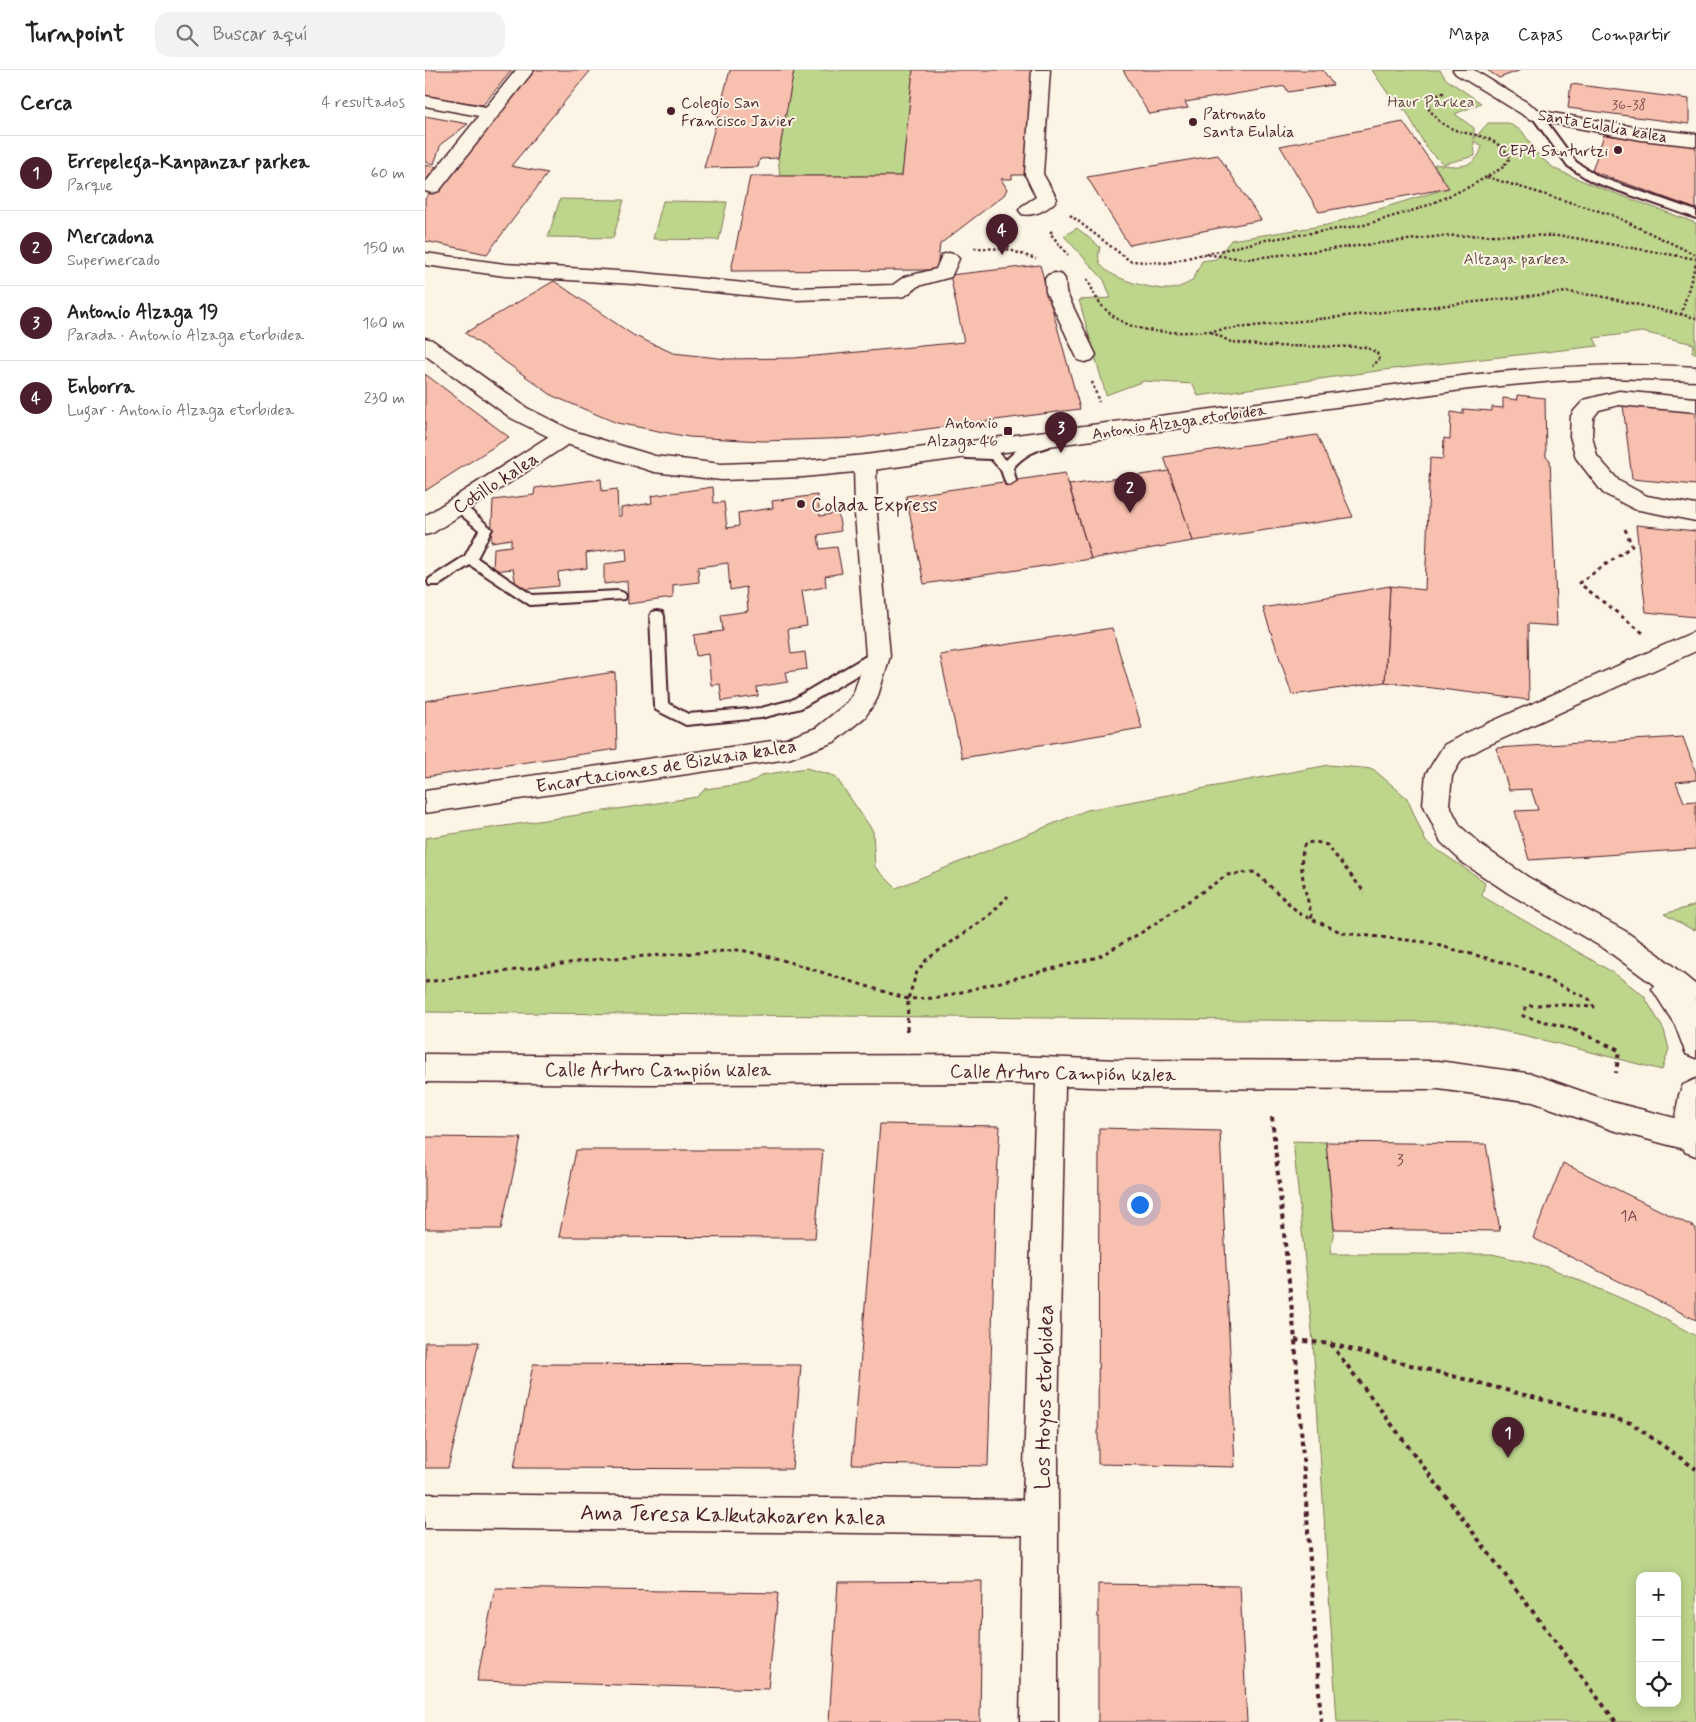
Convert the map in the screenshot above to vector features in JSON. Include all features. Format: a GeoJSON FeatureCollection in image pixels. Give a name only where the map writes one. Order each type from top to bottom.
{"type":"FeatureCollection","features":[{"type":"Feature","properties":{"kind":"street"},"geometry":{"type":"LineString","coordinates":[[432,187],[525,70]]}},
{"type":"Feature","properties":{"kind":"street"},"geometry":{"type":"LineString","coordinates":[[1029,210],[1047,199],[1034,174],[1041,70]]}},
{"type":"Feature","properties":{"kind":"street","name":"Santa Eulalia kalea"},"geometry":{"type":"LineString","coordinates":[[1462,70],[1536,115],[1641,134],[1696,140]]}},
{"type":"Feature","properties":{"kind":"street"},"geometry":{"type":"LineString","coordinates":[[425,101],[491,113]]}},
{"type":"Feature","properties":{"kind":"street"},"geometry":{"type":"LineString","coordinates":[[425,259],[505,270],[633,278],[795,294],[898,291],[911,280],[945,273],[949,259]]}},
{"type":"Feature","properties":{"kind":"street"},"geometry":{"type":"LineString","coordinates":[[1055,279],[1056,292],[1085,355]]}},
{"type":"Feature","properties":{"kind":"street","name":"Antonio Alzaga etorbidea"},"geometry":{"type":"LineString","coordinates":[[425,345],[519,414],[565,436],[654,464],[721,472],[803,469],[865,463],[1449,385],[1553,373],[1622,370],[1696,374]]}},
{"type":"Feature","properties":{"kind":"street"},"geometry":{"type":"LineString","coordinates":[[1696,404],[1619,398],[1592,405],[1582,416],[1581,436],[1587,458],[1611,487],[1642,503],[1696,513]]}},
{"type":"Feature","properties":{"kind":"street","name":"Cotillo kalea"},"geometry":{"type":"LineString","coordinates":[[425,527],[565,436]]}},
{"type":"Feature","properties":{"kind":"street","name":"Encartaciones de Bizkaia kalea"},"geometry":{"type":"LineString","coordinates":[[425,802],[787,749],[825,735],[855,710],[864,699],[878,656],[866,514],[865,463]]}},
{"type":"Feature","properties":{"kind":"street"},"geometry":{"type":"LineString","coordinates":[[1696,640],[1475,740],[1453,752],[1439,774],[1436,804],[1450,834],[1472,854],[1519,886],[1615,940],[1648,963],[1696,1003]]}},
{"type":"Feature","properties":{"kind":"street"},"geometry":{"type":"LineString","coordinates":[[1648,963],[1687,1019],[1696,1045]]}},
{"type":"Feature","properties":{"kind":"street","name":"Calle Arturo Campión kalea"},"geometry":{"type":"LineString","coordinates":[[425,1068],[988,1070],[1118,1074],[1438,1075],[1533,1088],[1612,1116],[1695,1140]]}},
{"type":"Feature","properties":{"kind":"street","name":"Los Hoyos etorbidea"},"geometry":{"type":"LineString","coordinates":[[1039,1722],[1041,1421],[1051,1071]]}},
{"type":"Feature","properties":{"kind":"street"},"geometry":{"type":"LineString","coordinates":[[1695,1140],[1689,1115],[1693,1095],[1696,1093]]}},
{"type":"Feature","properties":{"kind":"street","name":"Ama Teresa Kalkutakoaren kalea"},"geometry":{"type":"LineString","coordinates":[[425,1511],[1041,1518]]}},
{"type":"Feature","properties":{"kind":"lane"},"geometry":{"type":"LineString","coordinates":[[1536,115],[1572,164],[1595,179],[1696,216]]}},
{"type":"Feature","properties":{"kind":"lane"},"geometry":{"type":"LineString","coordinates":[[1007,468],[1017,454],[1031,446],[1084,434]]}},
{"type":"Feature","properties":{"kind":"lane"},"geometry":{"type":"LineString","coordinates":[[917,455],[932,457],[972,453],[994,456],[1007,468],[1010,481]]}},
{"type":"Feature","properties":{"kind":"lane"},"geometry":{"type":"LineString","coordinates":[[434,582],[470,559],[485,529],[458,506]]}},
{"type":"Feature","properties":{"kind":"lane"},"geometry":{"type":"LineString","coordinates":[[470,559],[530,600],[619,596]]}},
{"type":"Feature","properties":{"kind":"lane"},"geometry":{"type":"LineString","coordinates":[[657,616],[661,706],[686,720],[761,713],[796,704],[878,656]]}},
{"type":"Feature","properties":{"kind":"path"},"geometry":{"type":"LineString","coordinates":[[1047,199],[1129,261],[1167,264],[1266,240],[1364,225],[1421,208],[1467,188],[1502,168],[1511,158],[1505,148],[1497,143],[1488,138],[1444,124],[1429,110],[1430,98],[1446,92]]}},
{"type":"Feature","properties":{"kind":"path"},"geometry":{"type":"LineString","coordinates":[[1487,177],[1612,215],[1696,255]]}},
{"type":"Feature","properties":{"kind":"path"},"geometry":{"type":"LineString","coordinates":[[949,259],[970,248],[1007,249],[1029,210]]}},
{"type":"Feature","properties":{"kind":"path"},"geometry":{"type":"LineString","coordinates":[[1068,213],[1050,233],[1073,260]]}},
{"type":"Feature","properties":{"kind":"path"},"geometry":{"type":"LineString","coordinates":[[1203,254],[1246,259],[1442,236],[1500,234],[1563,236],[1696,261],[1681,315]]}},
{"type":"Feature","properties":{"kind":"path"},"geometry":{"type":"LineString","coordinates":[[1083,274],[1103,308],[1116,319],[1152,330],[1174,333],[1209,331],[1567,292],[1600,296],[1696,318]]}},
{"type":"Feature","properties":{"kind":"path"},"geometry":{"type":"LineString","coordinates":[[1209,331],[1231,342],[1266,346],[1366,347],[1377,353],[1379,360],[1371,367]]}},
{"type":"Feature","properties":{"kind":"path"},"geometry":{"type":"LineString","coordinates":[[1085,355],[1100,408]]}},
{"type":"Feature","properties":{"kind":"path"},"geometry":{"type":"LineString","coordinates":[[1623,526],[1632,546],[1579,583],[1644,634]]}},
{"type":"Feature","properties":{"kind":"path"},"geometry":{"type":"LineString","coordinates":[[1312,919],[1301,863],[1301,850],[1305,844],[1316,842],[1327,845],[1365,893]]}},
{"type":"Feature","properties":{"kind":"path"},"geometry":{"type":"LineString","coordinates":[[425,982],[599,959],[741,950],[779,959],[908,1000],[938,998],[1098,957],[1144,930],[1227,875],[1255,872],[1300,914],[1343,933],[1425,942],[1505,963],[1527,970],[1589,999],[1594,1007],[1549,1004],[1526,1006],[1523,1016],[1578,1030],[1619,1050],[1616,1073]]}},
{"type":"Feature","properties":{"kind":"path"},"geometry":{"type":"LineString","coordinates":[[907,1031],[908,1000],[917,972],[927,959],[989,916],[1008,896]]}},
{"type":"Feature","properties":{"kind":"path"},"geometry":{"type":"LineString","coordinates":[[1272,1116],[1295,1340],[1321,1722]]}},
{"type":"Feature","properties":{"kind":"path"},"geometry":{"type":"LineString","coordinates":[[1295,1340],[1331,1344],[1631,1423],[1696,1469]]}},
{"type":"Feature","properties":{"kind":"path"},"geometry":{"type":"LineString","coordinates":[[1331,1344],[1616,1722]]}},
{"type":"Feature","properties":{"kind":"green space"},"geometry":{"type":"Polygon","coordinates":[[[794,70],[913,70],[902,176],[780,176],[778,158],[794,70]]]}},
{"type":"Feature","properties":{"kind":"green space","name":"Altzaga parkea"},"geometry":{"type":"Polygon","coordinates":[[[1372,70],[1440,70],[1446,79],[1481,103],[1455,114],[1474,128],[1474,139],[1488,123],[1508,123],[1522,131],[1539,156],[1555,169],[1696,223],[1696,353],[1692,353],[1694,344],[1642,332],[1594,338],[1598,346],[1384,370],[1198,396],[1193,384],[1144,381],[1106,395],[1079,300],[1111,298],[1104,280],[1064,236],[1077,228],[1100,247],[1100,263],[1113,275],[1144,286],[1173,289],[1192,281],[1202,261],[1216,259],[1231,240],[1327,225],[1448,188],[1434,164],[1456,166],[1469,164],[1475,160],[1482,146],[1474,141],[1475,156],[1443,164],[1426,147],[1406,111],[1395,104],[1372,70]]]}},
{"type":"Feature","properties":{"kind":"green space"},"geometry":{"type":"Polygon","coordinates":[[[560,199],[624,200],[613,238],[548,237],[560,199]]]}},
{"type":"Feature","properties":{"kind":"green space"},"geometry":{"type":"Polygon","coordinates":[[[663,201],[727,202],[719,240],[653,239],[663,201]]]}},
{"type":"Feature","properties":{"kind":"green space"},"geometry":{"type":"Polygon","coordinates":[[[1329,765],[1373,769],[1407,798],[1426,842],[1485,882],[1482,896],[1614,973],[1644,996],[1664,1030],[1669,1049],[1662,1070],[1523,1035],[1457,1022],[425,1012],[425,838],[697,797],[705,789],[750,783],[762,775],[806,768],[835,776],[873,831],[875,867],[896,888],[1087,810],[1329,765]]]}},
{"type":"Feature","properties":{"kind":"green space"},"geometry":{"type":"Polygon","coordinates":[[[1696,905],[1696,929],[1693,930],[1664,914],[1696,905]]]}},
{"type":"Feature","properties":{"kind":"green space"},"geometry":{"type":"Polygon","coordinates":[[[1293,1141],[1326,1142],[1334,1229],[1330,1254],[1492,1254],[1548,1267],[1646,1309],[1696,1336],[1696,1722],[1337,1722],[1313,1341],[1293,1141]]]}},
{"type":"Feature","properties":{"kind":"building"},"geometry":{"type":"Polygon","coordinates":[[[425,70],[512,70],[483,105],[425,96],[425,70]]]}},
{"type":"Feature","properties":{"kind":"building"},"geometry":{"type":"Polygon","coordinates":[[[533,70],[591,70],[511,166],[548,173],[487,254],[425,241],[425,199],[533,70]]]}},
{"type":"Feature","properties":{"kind":"building"},"geometry":{"type":"Polygon","coordinates":[[[730,70],[794,70],[778,158],[760,159],[758,167],[704,168],[730,70]]]}},
{"type":"Feature","properties":{"kind":"building"},"geometry":{"type":"Polygon","coordinates":[[[913,70],[1033,70],[1027,175],[1012,175],[1012,179],[1001,179],[1007,189],[1004,195],[940,244],[937,270],[731,271],[750,176],[902,176],[913,70]]]}},
{"type":"Feature","properties":{"kind":"building"},"geometry":{"type":"Polygon","coordinates":[[[1123,70],[1323,70],[1333,85],[1288,92],[1285,86],[1185,102],[1188,108],[1149,114],[1123,70]]]}},
{"type":"Feature","properties":{"kind":"building"},"geometry":{"type":"Polygon","coordinates":[[[1487,70],[1521,70],[1499,78],[1487,70]]]}},
{"type":"Feature","properties":{"kind":"building"},"geometry":{"type":"Polygon","coordinates":[[[1571,84],[1689,99],[1689,124],[1568,108],[1571,84]]]}},
{"type":"Feature","properties":{"kind":"building"},"geometry":{"type":"Polygon","coordinates":[[[425,116],[468,124],[441,144],[434,164],[425,162],[425,116]]]}},
{"type":"Feature","properties":{"kind":"building"},"geometry":{"type":"Polygon","coordinates":[[[1403,122],[1449,188],[1319,212],[1280,146],[1403,122]]]}},
{"type":"Feature","properties":{"kind":"building"},"geometry":{"type":"Polygon","coordinates":[[[1604,135],[1696,146],[1696,209],[1592,171],[1604,135]]]}},
{"type":"Feature","properties":{"kind":"building"},"geometry":{"type":"Polygon","coordinates":[[[1218,155],[1261,220],[1129,245],[1087,177],[1218,155]]]}},
{"type":"Feature","properties":{"kind":"building"},"geometry":{"type":"Polygon","coordinates":[[[425,165],[437,167],[425,181],[425,165]]]}},
{"type":"Feature","properties":{"kind":"building"},"geometry":{"type":"Polygon","coordinates":[[[1040,265],[1080,409],[858,438],[762,441],[689,437],[617,423],[553,396],[465,333],[554,281],[633,335],[673,353],[727,359],[794,358],[964,342],[950,275],[1040,265]]]}},
{"type":"Feature","properties":{"kind":"building"},"geometry":{"type":"Polygon","coordinates":[[[425,374],[509,437],[425,491],[425,440],[427,439],[425,437],[425,374]]]}},
{"type":"Feature","properties":{"kind":"building"},"geometry":{"type":"Polygon","coordinates":[[[1517,395],[1545,398],[1546,457],[1550,460],[1557,626],[1528,624],[1529,700],[1385,682],[1390,586],[1425,590],[1430,458],[1443,459],[1444,438],[1450,439],[1451,412],[1463,414],[1463,409],[1492,411],[1492,407],[1503,408],[1503,398],[1518,400],[1517,395]]]}},
{"type":"Feature","properties":{"kind":"building"},"geometry":{"type":"Polygon","coordinates":[[[1623,405],[1696,411],[1696,485],[1632,479],[1623,405]]]}},
{"type":"Feature","properties":{"kind":"building"},"geometry":{"type":"Polygon","coordinates":[[[1317,435],[1353,517],[1193,541],[1164,457],[1317,435]]]}},
{"type":"Feature","properties":{"kind":"building"},"geometry":{"type":"Polygon","coordinates":[[[1169,471],[1193,541],[1091,559],[1069,485],[1169,471]]]}},
{"type":"Feature","properties":{"kind":"building"},"geometry":{"type":"Polygon","coordinates":[[[1065,473],[1091,559],[924,584],[906,496],[1065,473]]]}},
{"type":"Feature","properties":{"kind":"building"},"geometry":{"type":"Polygon","coordinates":[[[601,479],[602,491],[617,489],[618,516],[621,516],[621,508],[652,503],[651,496],[713,487],[714,503],[724,502],[727,528],[739,526],[738,513],[773,508],[772,501],[817,495],[820,516],[838,513],[841,531],[818,535],[820,549],[837,547],[842,573],[825,576],[826,587],[802,591],[807,626],[788,629],[791,654],[805,652],[807,669],[786,672],[788,682],[757,687],[758,696],[722,701],[720,684],[711,685],[708,654],[696,656],[694,635],[723,631],[721,615],[748,611],[746,587],[730,590],[728,563],[698,567],[699,582],[673,585],[673,598],[628,604],[627,581],[604,584],[604,564],[627,561],[626,548],[586,553],[587,568],[558,572],[559,586],[517,590],[513,569],[493,571],[494,548],[511,546],[511,539],[491,542],[493,500],[534,495],[535,488],[601,479]]]}},
{"type":"Feature","properties":{"kind":"building"},"geometry":{"type":"Polygon","coordinates":[[[1636,525],[1696,531],[1696,617],[1646,612],[1636,525]]]}},
{"type":"Feature","properties":{"kind":"building"},"geometry":{"type":"Polygon","coordinates":[[[1390,586],[1385,682],[1292,695],[1263,608],[1390,586]]]}},
{"type":"Feature","properties":{"kind":"building"},"geometry":{"type":"Polygon","coordinates":[[[1112,628],[1142,728],[962,758],[940,655],[1112,628]]]}},
{"type":"Feature","properties":{"kind":"building"},"geometry":{"type":"Polygon","coordinates":[[[615,672],[617,749],[425,777],[425,701],[615,672]]]}},
{"type":"Feature","properties":{"kind":"building"},"geometry":{"type":"Polygon","coordinates":[[[1683,737],[1696,773],[1696,780],[1676,782],[1684,802],[1696,801],[1696,849],[1529,860],[1515,811],[1538,810],[1531,789],[1509,790],[1496,748],[1683,737]]]}},
{"type":"Feature","properties":{"kind":"building"},"geometry":{"type":"Polygon","coordinates":[[[880,1124],[1000,1126],[996,1195],[988,1466],[852,1464],[880,1124]]]}},
{"type":"Feature","properties":{"kind":"building"},"geometry":{"type":"Polygon","coordinates":[[[1099,1128],[1220,1131],[1235,1467],[1098,1464],[1099,1128]]]}},
{"type":"Feature","properties":{"kind":"building"},"geometry":{"type":"Polygon","coordinates":[[[425,1137],[521,1138],[501,1229],[425,1229],[425,1137]]]}},
{"type":"Feature","properties":{"kind":"building"},"geometry":{"type":"Polygon","coordinates":[[[1326,1142],[1486,1144],[1500,1231],[1334,1229],[1326,1142]]]}},
{"type":"Feature","properties":{"kind":"building"},"geometry":{"type":"Polygon","coordinates":[[[576,1150],[823,1150],[815,1238],[559,1237],[576,1150]]]}},
{"type":"Feature","properties":{"kind":"building"},"geometry":{"type":"Polygon","coordinates":[[[1563,1163],[1696,1228],[1696,1320],[1533,1238],[1563,1163]]]}},
{"type":"Feature","properties":{"kind":"building"},"geometry":{"type":"Polygon","coordinates":[[[425,1342],[479,1342],[448,1468],[425,1468],[425,1342]]]}},
{"type":"Feature","properties":{"kind":"building"},"geometry":{"type":"Polygon","coordinates":[[[533,1364],[801,1365],[792,1469],[514,1468],[533,1364]]]}},
{"type":"Feature","properties":{"kind":"building"},"geometry":{"type":"Polygon","coordinates":[[[982,1581],[980,1722],[829,1722],[838,1582],[982,1581]]]}},
{"type":"Feature","properties":{"kind":"building"},"geometry":{"type":"Polygon","coordinates":[[[1098,1584],[1240,1586],[1247,1722],[1098,1722],[1098,1584]]]}},
{"type":"Feature","properties":{"kind":"building"},"geometry":{"type":"Polygon","coordinates":[[[495,1588],[778,1593],[768,1689],[477,1681],[495,1588]]]}},
{"type":"Feature","properties":{"kind":"place","name":"Colegio San Francisco Javier"},"geometry":{"type":"Point","coordinates":[671,111]}},
{"type":"Feature","properties":{"kind":"place","name":"Patronato Santa Eulalia"},"geometry":{"type":"Point","coordinates":[1193,122]}},
{"type":"Feature","properties":{"kind":"place","name":"CEPA Santurtzi"},"geometry":{"type":"Point","coordinates":[1618,150]}},
{"type":"Feature","properties":{"kind":"place","name":"Enborra"},"geometry":{"type":"Point","coordinates":[1002,255]}},
{"type":"Feature","properties":{"kind":"place","name":"Antonio Alzaga 46"},"geometry":{"type":"Point","coordinates":[1008,431]}},
{"type":"Feature","properties":{"kind":"place","name":"Antonio Alzaga 19"},"geometry":{"type":"Point","coordinates":[1061,453]}},
{"type":"Feature","properties":{"kind":"place","name":"Colada Express"},"geometry":{"type":"Point","coordinates":[801,504]}},
{"type":"Feature","properties":{"kind":"place","name":"Mercadona"},"geometry":{"type":"Point","coordinates":[1130,513]}},
{"type":"Feature","properties":{"kind":"place","name":"Errepelega-Kanpanzar parkea"},"geometry":{"type":"Point","coordinates":[1508,1458]}},
{"type":"Feature","properties":{"kind":"park label","name":"Haur Parkea"},"geometry":{"type":"Point","coordinates":[1431,101]}}]}
